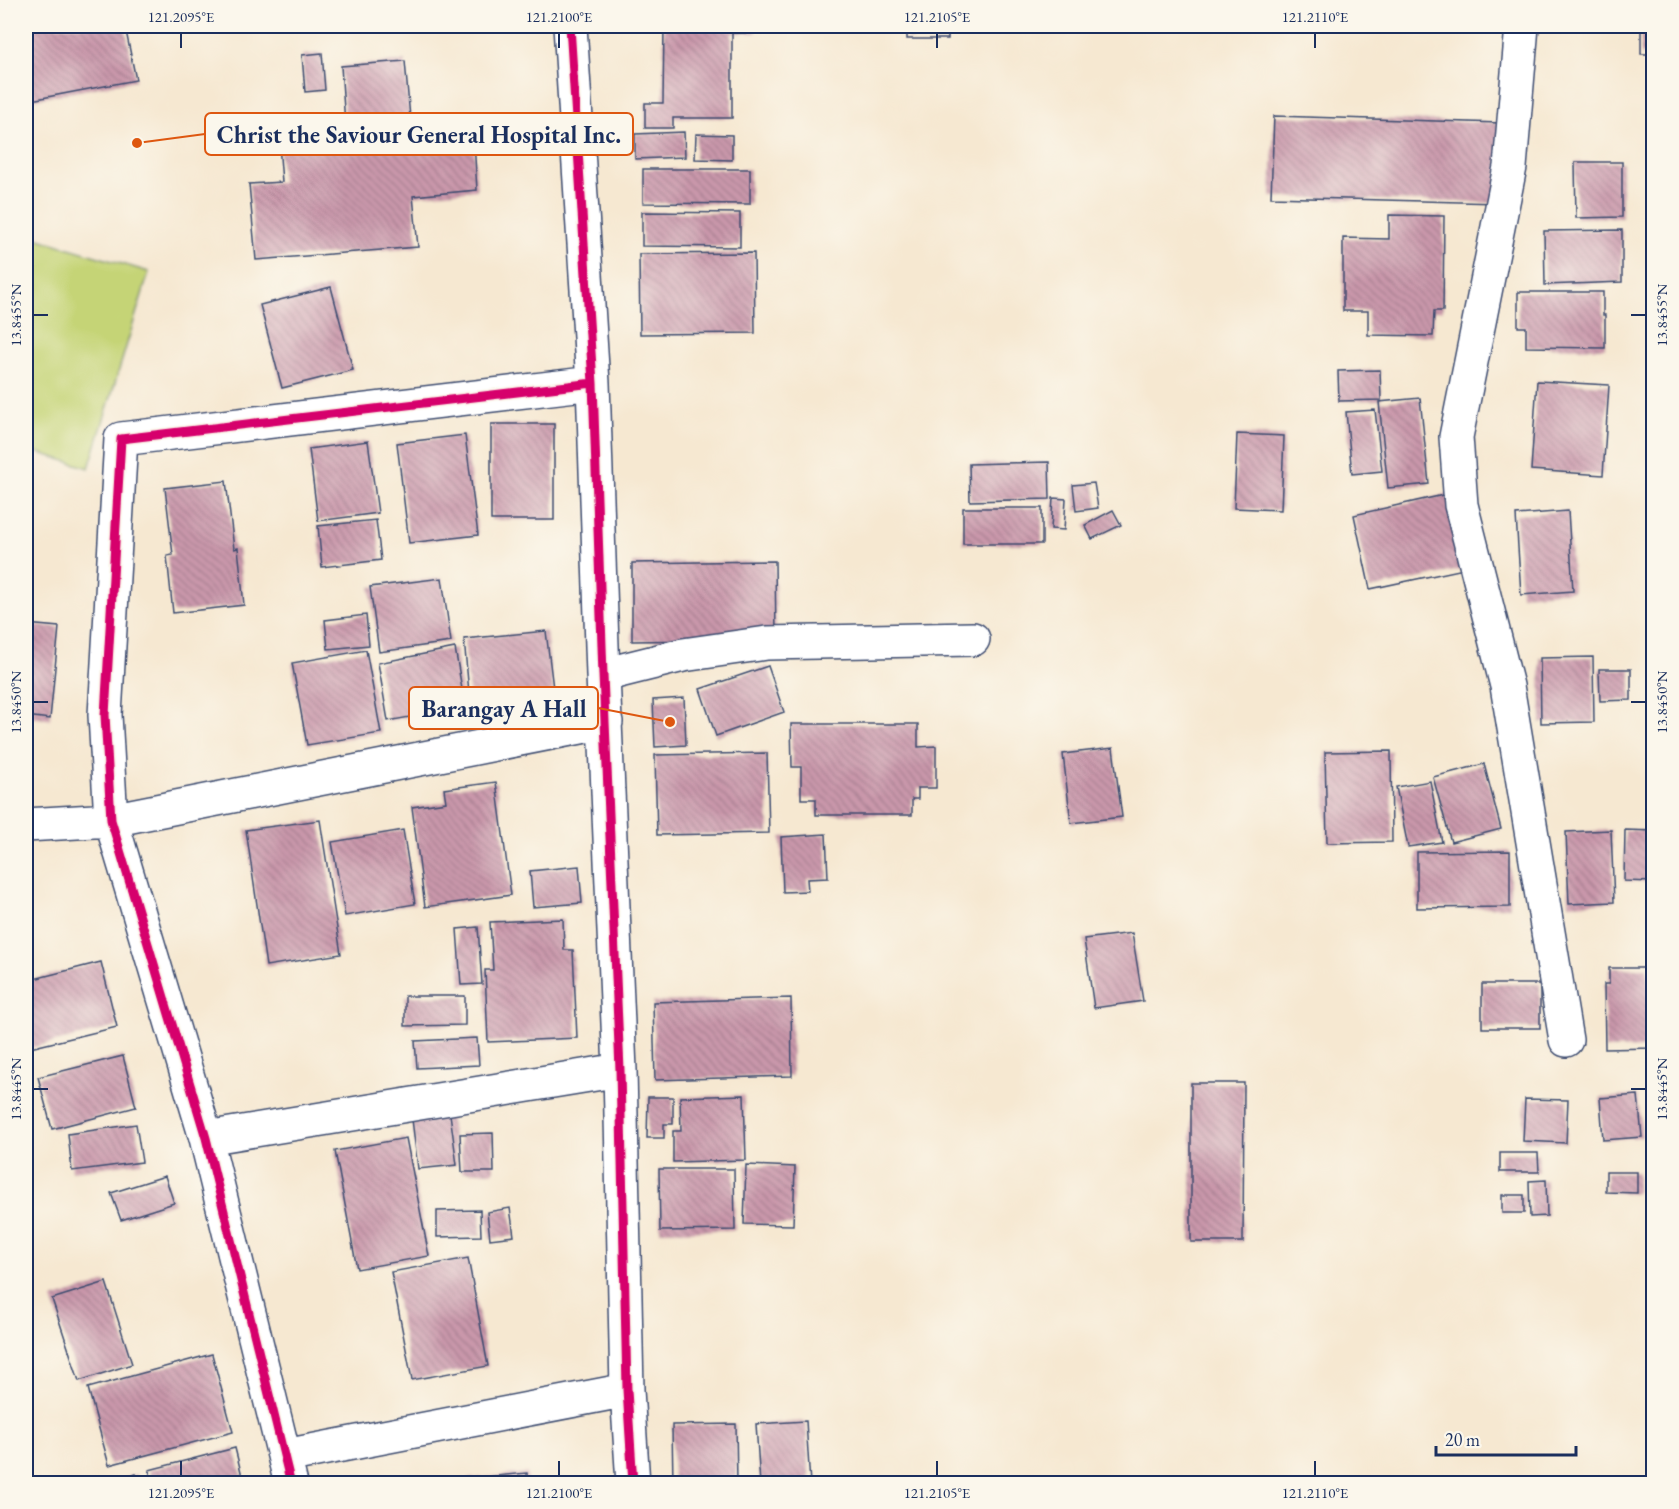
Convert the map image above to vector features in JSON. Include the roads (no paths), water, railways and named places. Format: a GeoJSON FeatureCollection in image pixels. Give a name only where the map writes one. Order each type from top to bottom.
{"type":"FeatureCollection","features":[{"type":"Feature","properties":{"kind":"street"},"geometry":{"type":"LineString","coordinates":[[570,26],[593,383],[620,1070],[627,1390],[633,1484]]}},
{"type":"Feature","properties":{"kind":"street"},"geometry":{"type":"LineString","coordinates":[[1522,26],[1510,167],[1456,437],[1461,505],[1507,686],[1566,1040]]}},
{"type":"Feature","properties":{"kind":"street"},"geometry":{"type":"LineString","coordinates":[[593,383],[121,439],[105,715],[111,819],[206,1138],[288,1470],[627,1390]]}},
{"type":"Feature","properties":{"kind":"street"},"geometry":{"type":"LineString","coordinates":[[603,675],[683,655],[767,643],[973,639]]}},
{"type":"Feature","properties":{"kind":"street"},"geometry":{"type":"LineString","coordinates":[[26,825],[111,819],[606,722]]}},
{"type":"Feature","properties":{"kind":"street"},"geometry":{"type":"LineString","coordinates":[[206,1138],[620,1070]]}},
{"type":"Feature","properties":{"kind":"place","name":"Christ the Saviour General Hospital Inc."},"geometry":{"type":"Point","coordinates":[137,143]}},
{"type":"Feature","properties":{"kind":"place","name":"Barangay A Hall"},"geometry":{"type":"Point","coordinates":[670,722]}}]}
